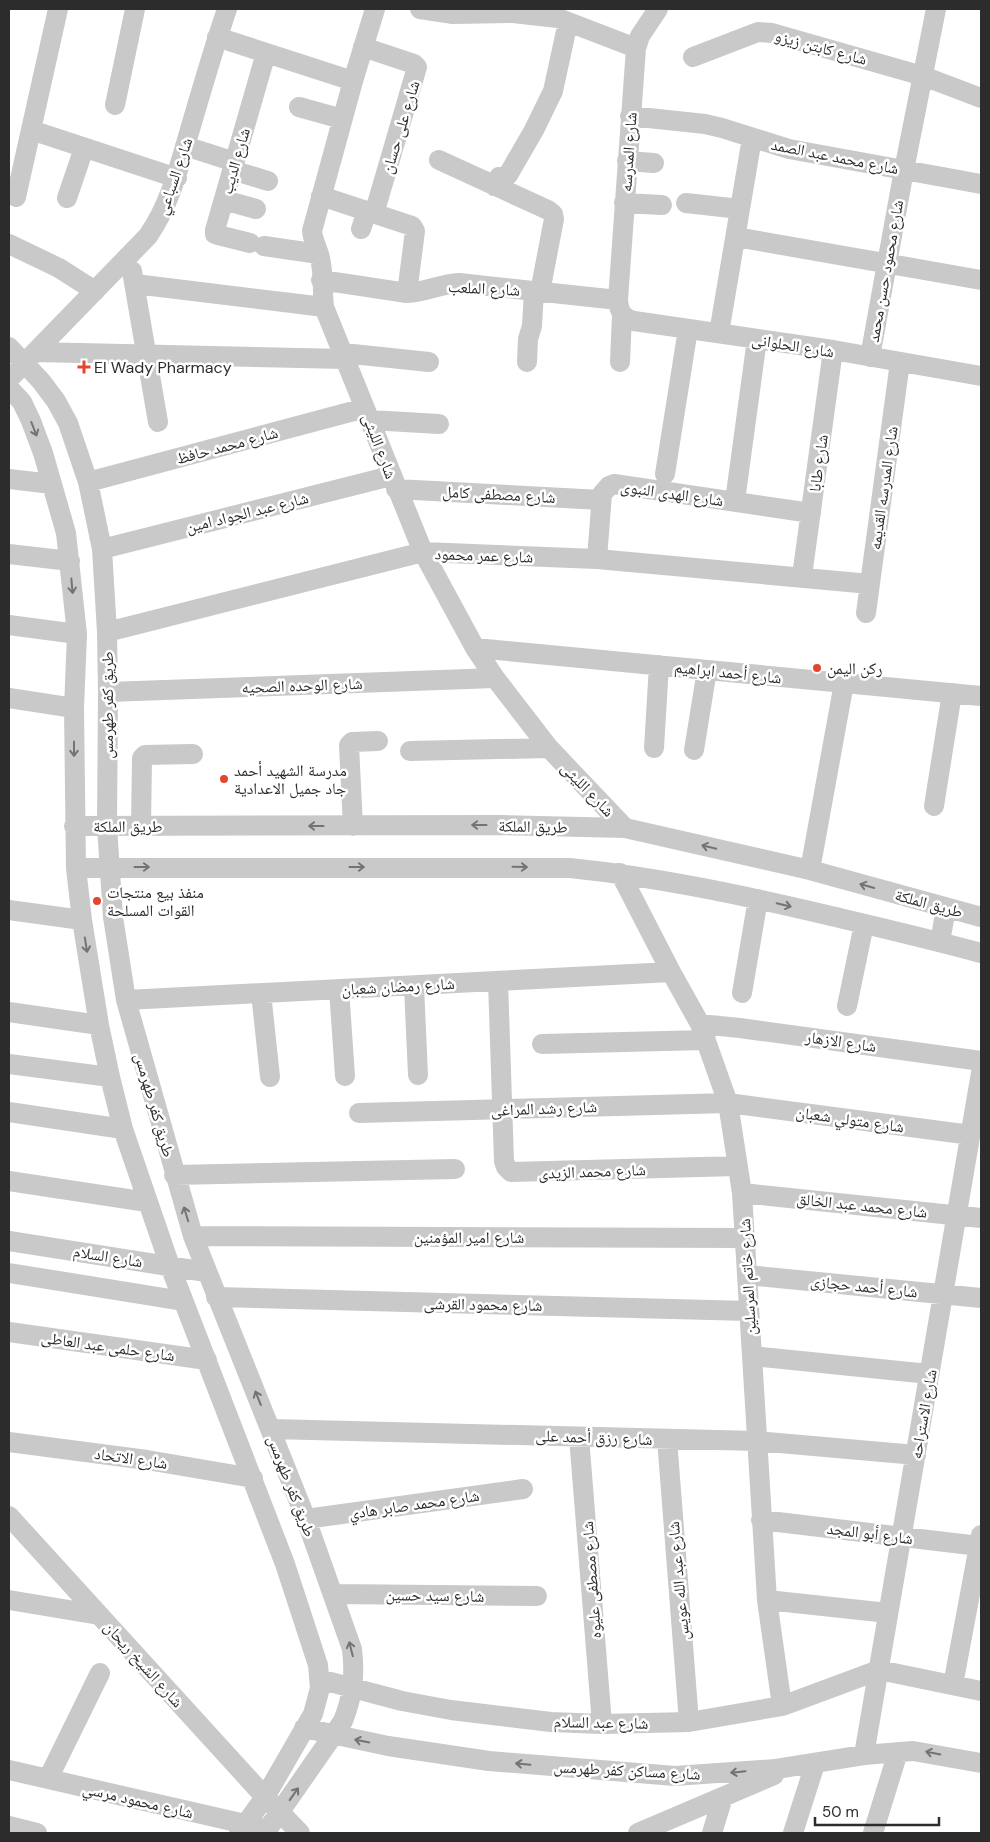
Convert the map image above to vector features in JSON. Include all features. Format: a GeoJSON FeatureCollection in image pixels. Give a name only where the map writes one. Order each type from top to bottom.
{"type":"FeatureCollection","features":[{"type":"Feature","properties":{"kind":"street"},"geometry":{"type":"LineString","coordinates":[[16,197],[58,9]]}},
{"type":"Feature","properties":{"kind":"street"},"geometry":{"type":"LineString","coordinates":[[115,105],[135,9]]}},
{"type":"Feature","properties":{"kind":"street","name":"شارع السباعي"},"geometry":{"type":"LineString","coordinates":[[9,379],[148,236],[160,219],[176,178],[227,9]]}},
{"type":"Feature","properties":{"kind":"street","name":"شارع الليثى"},"geometry":{"type":"LineString","coordinates":[[375,9],[342,119],[326,156],[321,196],[312,231],[313,241],[319,254],[324,307],[423,552],[476,648],[495,678],[548,748],[624,828]]}},
{"type":"Feature","properties":{"kind":"street"},"geometry":{"type":"LineString","coordinates":[[420,9],[453,14],[477,12],[554,15],[636,48]]}},
{"type":"Feature","properties":{"kind":"street","name":"شارع المدرسه"},"geometry":{"type":"LineString","coordinates":[[620,362],[624,203],[636,48],[640,36],[658,9]]}},
{"type":"Feature","properties":{"kind":"street","name":"شارع محمود حسن محمد"},"geometry":{"type":"LineString","coordinates":[[870,357],[936,9]]}},
{"type":"Feature","properties":{"kind":"street"},"geometry":{"type":"LineString","coordinates":[[494,186],[499,177],[508,175],[544,111],[552,91],[554,15]]}},
{"type":"Feature","properties":{"kind":"street","name":"شارع كابتن زيزو"},"geometry":{"type":"LineString","coordinates":[[693,57],[758,32],[787,37],[923,76],[981,98]]}},
{"type":"Feature","properties":{"kind":"street"},"geometry":{"type":"LineString","coordinates":[[218,37],[353,81]]}},
{"type":"Feature","properties":{"kind":"street","name":"شارع على حسان"},"geometry":{"type":"LineString","coordinates":[[363,47],[414,64],[417,67],[367,218]]}},
{"type":"Feature","properties":{"kind":"street","name":"شارع الديب"},"geometry":{"type":"LineString","coordinates":[[266,53],[215,234],[257,245],[319,254]]}},
{"type":"Feature","properties":{"kind":"street"},"geometry":{"type":"LineString","coordinates":[[299,107],[342,119]]}},
{"type":"Feature","properties":{"kind":"street","name":"شارع محمد عبد الصمد"},"geometry":{"type":"LineString","coordinates":[[630,116],[705,124],[789,149],[981,184]]}},
{"type":"Feature","properties":{"kind":"street"},"geometry":{"type":"LineString","coordinates":[[31,130],[176,178]]}},
{"type":"Feature","properties":{"kind":"street"},"geometry":{"type":"LineString","coordinates":[[719,333],[752,138]]}},
{"type":"Feature","properties":{"kind":"street"},"geometry":{"type":"LineString","coordinates":[[185,146],[268,181]]}},
{"type":"Feature","properties":{"kind":"street"},"geometry":{"type":"LineString","coordinates":[[67,198],[84,148]]}},
{"type":"Feature","properties":{"kind":"street"},"geometry":{"type":"LineString","coordinates":[[439,160],[553,214],[554,219],[528,339],[527,362]]}},
{"type":"Feature","properties":{"kind":"street"},"geometry":{"type":"LineString","coordinates":[[627,161],[654,163]]}},
{"type":"Feature","properties":{"kind":"street"},"geometry":{"type":"LineString","coordinates":[[321,196],[367,218],[412,226],[414,228],[407,292]]}},
{"type":"Feature","properties":{"kind":"street"},"geometry":{"type":"LineString","coordinates":[[224,200],[256,209]]}},
{"type":"Feature","properties":{"kind":"street"},"geometry":{"type":"LineString","coordinates":[[624,203],[662,205]]}},
{"type":"Feature","properties":{"kind":"street"},"geometry":{"type":"LineString","coordinates":[[686,203],[740,209]]}},
{"type":"Feature","properties":{"kind":"street"},"geometry":{"type":"LineString","coordinates":[[736,237],[981,280]]}},
{"type":"Feature","properties":{"kind":"street"},"geometry":{"type":"LineString","coordinates":[[9,244],[59,268],[95,291]]}},
{"type":"Feature","properties":{"kind":"street"},"geometry":{"type":"LineString","coordinates":[[130,254],[158,422]]}},
{"type":"Feature","properties":{"kind":"street","name":"شارع الملعب"},"geometry":{"type":"LineString","coordinates":[[321,280],[407,292],[416,292],[446,284],[459,283],[537,291],[620,308]]}},
{"type":"Feature","properties":{"kind":"street"},"geometry":{"type":"LineString","coordinates":[[134,284],[324,307]]}},
{"type":"Feature","properties":{"kind":"street","name":"شارع الحلوانى"},"geometry":{"type":"LineString","coordinates":[[620,308],[634,321],[833,350],[981,376]]}},
{"type":"Feature","properties":{"kind":"street"},"geometry":{"type":"LineString","coordinates":[[665,474],[688,328]]}},
{"type":"Feature","properties":{"kind":"street"},"geometry":{"type":"LineString","coordinates":[[735,501],[757,339]]}},
{"type":"Feature","properties":{"kind":"street","name":"طريق كفر طهرمس"},"geometry":{"type":"LineString","coordinates":[[9,347],[30,357],[68,423],[88,482],[102,549],[107,632],[107,826],[109,867],[126,1000],[174,1175],[193,1236],[306,1519],[352,1649],[354,1669],[350,1706],[335,1736],[267,1831]]}},
{"type":"Feature","properties":{"kind":"street","name":"شارع طابا"},"geometry":{"type":"LineString","coordinates":[[802,576],[833,350]]}},
{"type":"Feature","properties":{"kind":"street"},"geometry":{"type":"LineString","coordinates":[[30,357],[146,355],[344,356],[429,362]]}},
{"type":"Feature","properties":{"kind":"street","name":"شارع المدرسه القديمه"},"geometry":{"type":"LineString","coordinates":[[866,613],[900,362]]}},
{"type":"Feature","properties":{"kind":"street","name":"طريق كفر طهرمس"},"geometry":{"type":"LineString","coordinates":[[13,397],[31,421],[43,453],[66,533],[77,634],[74,708],[76,868],[82,920],[99,1025],[110,1076],[123,1129],[147,1202],[183,1301],[285,1564],[318,1665],[318,1700],[313,1714],[265,1797],[242,1829]]}},
{"type":"Feature","properties":{"kind":"street","name":"شارع محمد حافظ"},"geometry":{"type":"LineString","coordinates":[[88,482],[367,414],[439,424]]}},
{"type":"Feature","properties":{"kind":"street"},"geometry":{"type":"LineString","coordinates":[[9,479],[52,484]]}},
{"type":"Feature","properties":{"kind":"street","name":"شارع مصطفى كامل"},"geometry":{"type":"LineString","coordinates":[[394,482],[601,500]]}},
{"type":"Feature","properties":{"kind":"street","name":"شارع عبد الجواد امين"},"geometry":{"type":"LineString","coordinates":[[102,549],[394,482]]}},
{"type":"Feature","properties":{"kind":"street","name":"شارع الهدى النبوى"},"geometry":{"type":"LineString","coordinates":[[597,559],[601,500],[604,490],[614,484],[811,513]]}},
{"type":"Feature","properties":{"kind":"street","name":"شارع عمر محمود"},"geometry":{"type":"LineString","coordinates":[[107,632],[423,552],[597,559],[802,576],[870,584]]}},
{"type":"Feature","properties":{"kind":"street"},"geometry":{"type":"LineString","coordinates":[[9,554],[70,561]]}},
{"type":"Feature","properties":{"kind":"street"},"geometry":{"type":"LineString","coordinates":[[9,625],[77,634]]}},
{"type":"Feature","properties":{"kind":"street","name":"شارع أحمد ابراهيم"},"geometry":{"type":"LineString","coordinates":[[476,648],[981,696]]}},
{"type":"Feature","properties":{"kind":"street"},"geometry":{"type":"LineString","coordinates":[[654,748],[659,665]]}},
{"type":"Feature","properties":{"kind":"street"},"geometry":{"type":"LineString","coordinates":[[694,750],[707,670]]}},
{"type":"Feature","properties":{"kind":"street","name":"شارع الوحده الصحيه"},"geometry":{"type":"LineString","coordinates":[[108,692],[495,678]]}},
{"type":"Feature","properties":{"kind":"street"},"geometry":{"type":"LineString","coordinates":[[810,870],[844,683]]}},
{"type":"Feature","properties":{"kind":"street"},"geometry":{"type":"LineString","coordinates":[[934,806],[952,693]]}},
{"type":"Feature","properties":{"kind":"street"},"geometry":{"type":"LineString","coordinates":[[9,698],[74,708]]}},
{"type":"Feature","properties":{"kind":"street"},"geometry":{"type":"LineString","coordinates":[[353,826],[349,745],[352,742],[378,741]]}},
{"type":"Feature","properties":{"kind":"street"},"geometry":{"type":"LineString","coordinates":[[410,751],[548,748]]}},
{"type":"Feature","properties":{"kind":"street"},"geometry":{"type":"LineString","coordinates":[[141,826],[142,758],[145,755],[193,754]]}},
{"type":"Feature","properties":{"kind":"street","name":"طريق الملكة"},"geometry":{"type":"LineString","coordinates":[[74,826],[500,825],[624,828],[810,870],[981,917]]}},
{"type":"Feature","properties":{"kind":"street"},"geometry":{"type":"LineString","coordinates":[[76,868],[570,868],[620,873],[758,899],[981,953]]}},
{"type":"Feature","properties":{"kind":"street","name":"شارع خاتم المرسلين"},"geometry":{"type":"LineString","coordinates":[[620,873],[703,1032],[728,1103],[742,1193],[766,1600],[782,1706]]}},
{"type":"Feature","properties":{"kind":"street"},"geometry":{"type":"LineString","coordinates":[[742,993],[758,899]]}},
{"type":"Feature","properties":{"kind":"street"},"geometry":{"type":"LineString","coordinates":[[940,942],[946,908]]}},
{"type":"Feature","properties":{"kind":"street"},"geometry":{"type":"LineString","coordinates":[[9,910],[82,920]]}},
{"type":"Feature","properties":{"kind":"street"},"geometry":{"type":"LineString","coordinates":[[848,1006],[864,924]]}},
{"type":"Feature","properties":{"kind":"street","name":"شارع رمضان شعبان"},"geometry":{"type":"LineString","coordinates":[[126,1000],[671,972]]}},
{"type":"Feature","properties":{"kind":"street"},"geometry":{"type":"LineString","coordinates":[[498,981],[502,1109]]}},
{"type":"Feature","properties":{"kind":"street"},"geometry":{"type":"LineString","coordinates":[[414,986],[418,1075]]}},
{"type":"Feature","properties":{"kind":"street"},"geometry":{"type":"LineString","coordinates":[[338,989],[345,1076]]}},
{"type":"Feature","properties":{"kind":"street"},"geometry":{"type":"LineString","coordinates":[[261,993],[270,1077]]}},
{"type":"Feature","properties":{"kind":"street"},"geometry":{"type":"LineString","coordinates":[[9,1012],[99,1025]]}},
{"type":"Feature","properties":{"kind":"street","name":"شارع الازهار"},"geometry":{"type":"LineString","coordinates":[[542,1044],[740,1028],[981,1061]]}},
{"type":"Feature","properties":{"kind":"street"},"geometry":{"type":"LineString","coordinates":[[9,1064],[110,1076]]}},
{"type":"Feature","properties":{"kind":"street","name":"شارع الاستراحه"},"geometry":{"type":"LineString","coordinates":[[864,1755],[981,1073]]}},
{"type":"Feature","properties":{"kind":"street","name":"شارع رشد المراغى"},"geometry":{"type":"LineString","coordinates":[[359,1113],[728,1103]]}},
{"type":"Feature","properties":{"kind":"street","name":"شارع متولي شعبان"},"geometry":{"type":"LineString","coordinates":[[728,1103],[971,1135]]}},
{"type":"Feature","properties":{"kind":"street","name":"شارع محمد الزيدى"},"geometry":{"type":"LineString","coordinates":[[502,1109],[504,1161],[506,1167],[511,1172],[738,1166]]}},
{"type":"Feature","properties":{"kind":"street"},"geometry":{"type":"LineString","coordinates":[[9,1112],[123,1129]]}},
{"type":"Feature","properties":{"kind":"street"},"geometry":{"type":"LineString","coordinates":[[174,1175],[455,1169]]}},
{"type":"Feature","properties":{"kind":"street"},"geometry":{"type":"LineString","coordinates":[[9,1181],[147,1202]]}},
{"type":"Feature","properties":{"kind":"street","name":"شارع محمد عبد الخالق"},"geometry":{"type":"LineString","coordinates":[[742,1193],[981,1218]]}},
{"type":"Feature","properties":{"kind":"street","name":"شارع امير المؤمنين"},"geometry":{"type":"LineString","coordinates":[[193,1236],[745,1238]]}},
{"type":"Feature","properties":{"kind":"street","name":"شارع السلام"},"geometry":{"type":"LineString","coordinates":[[9,1241],[206,1272]]}},
{"type":"Feature","properties":{"kind":"street"},"geometry":{"type":"LineString","coordinates":[[9,1273],[183,1301]]}},
{"type":"Feature","properties":{"kind":"street","name":"شارع أحمد حجازى"},"geometry":{"type":"LineString","coordinates":[[747,1275],[981,1298]]}},
{"type":"Feature","properties":{"kind":"street","name":"شارع محمود القرشى"},"geometry":{"type":"LineString","coordinates":[[216,1297],[749,1311]]}},
{"type":"Feature","properties":{"kind":"street","name":"شارع حلمى عبد العاطى"},"geometry":{"type":"LineString","coordinates":[[9,1332],[207,1360]]}},
{"type":"Feature","properties":{"kind":"street"},"geometry":{"type":"LineString","coordinates":[[752,1356],[930,1374]]}},
{"type":"Feature","properties":{"kind":"street","name":"شارع رزق أحمد على"},"geometry":{"type":"LineString","coordinates":[[271,1430],[757,1441],[916,1454]]}},
{"type":"Feature","properties":{"kind":"street","name":"شارع مصطفى عليوه"},"geometry":{"type":"LineString","coordinates":[[579,1437],[602,1724]]}},
{"type":"Feature","properties":{"kind":"street","name":"شارع عبد الله عويس"},"geometry":{"type":"LineString","coordinates":[[666,1439],[689,1722]]}},
{"type":"Feature","properties":{"kind":"street","name":"شارع الاتحاد"},"geometry":{"type":"LineString","coordinates":[[9,1442],[147,1460],[253,1478]]}},
{"type":"Feature","properties":{"kind":"street","name":"شارع محمد صابر هادي"},"geometry":{"type":"LineString","coordinates":[[306,1519],[523,1489]]}},
{"type":"Feature","properties":{"kind":"street","name":"شارع أبو المجد"},"geometry":{"type":"LineString","coordinates":[[761,1520],[902,1537],[980,1540]]}},
{"type":"Feature","properties":{"kind":"street","name":"شارع الشيخ ريحان"},"geometry":{"type":"LineString","coordinates":[[11,1521],[300,1833]]}},
{"type":"Feature","properties":{"kind":"street"},"geometry":{"type":"LineString","coordinates":[[953,1685],[980,1540]]}},
{"type":"Feature","properties":{"kind":"street","name":"شارع سيد حسين"},"geometry":{"type":"LineString","coordinates":[[332,1594],[537,1596]]}},
{"type":"Feature","properties":{"kind":"street"},"geometry":{"type":"LineString","coordinates":[[9,1600],[99,1615]]}},
{"type":"Feature","properties":{"kind":"street"},"geometry":{"type":"LineString","coordinates":[[766,1600],[888,1614]]}},
{"type":"Feature","properties":{"kind":"street"},"geometry":{"type":"LineString","coordinates":[[879,1670],[981,1691]]}},
{"type":"Feature","properties":{"kind":"street","name":"شارع عبد السلام"},"geometry":{"type":"LineString","coordinates":[[319,1679],[410,1702],[493,1716],[551,1722],[602,1724],[689,1722],[782,1706],[879,1670]]}},
{"type":"Feature","properties":{"kind":"street"},"geometry":{"type":"LineString","coordinates":[[48,1779],[100,1674]]}},
{"type":"Feature","properties":{"kind":"street","name":"شارع مساكن كفر طهرمس"},"geometry":{"type":"LineString","coordinates":[[304,1728],[388,1746],[489,1761],[675,1776],[792,1767],[864,1755],[898,1752],[926,1752],[981,1763]]}},
{"type":"Feature","properties":{"kind":"street"},"geometry":{"type":"LineString","coordinates":[[873,1833],[898,1752]]}},
{"type":"Feature","properties":{"kind":"street"},"geometry":{"type":"LineString","coordinates":[[793,1833],[815,1764]]}},
{"type":"Feature","properties":{"kind":"street"},"geometry":{"type":"LineString","coordinates":[[638,1833],[792,1767]]}},
{"type":"Feature","properties":{"kind":"street","name":"شارع محمود مرسي"},"geometry":{"type":"LineString","coordinates":[[9,1770],[242,1829],[267,1831]]}},
{"type":"Feature","properties":{"kind":"street"},"geometry":{"type":"LineString","coordinates":[[712,1833],[723,1797]]}},
{"type":"Feature","properties":{"kind":"street"},"geometry":{"type":"LineString","coordinates":[[9,1826],[38,1833]]}},
{"type":"Feature","properties":{"kind":"place","name":"El Wady Pharmacy"},"geometry":{"type":"Point","coordinates":[84,367]}},
{"type":"Feature","properties":{"kind":"place","name":"ركن اليمن"},"geometry":{"type":"Point","coordinates":[817,668]}},
{"type":"Feature","properties":{"kind":"place","name":"مدرسة الشهيد أحمد جاد جميل الاعدادية"},"geometry":{"type":"Point","coordinates":[224,779]}},
{"type":"Feature","properties":{"kind":"place","name":"منفذ بيع منتجات القوات المسلحة"},"geometry":{"type":"Point","coordinates":[97,901]}}]}
